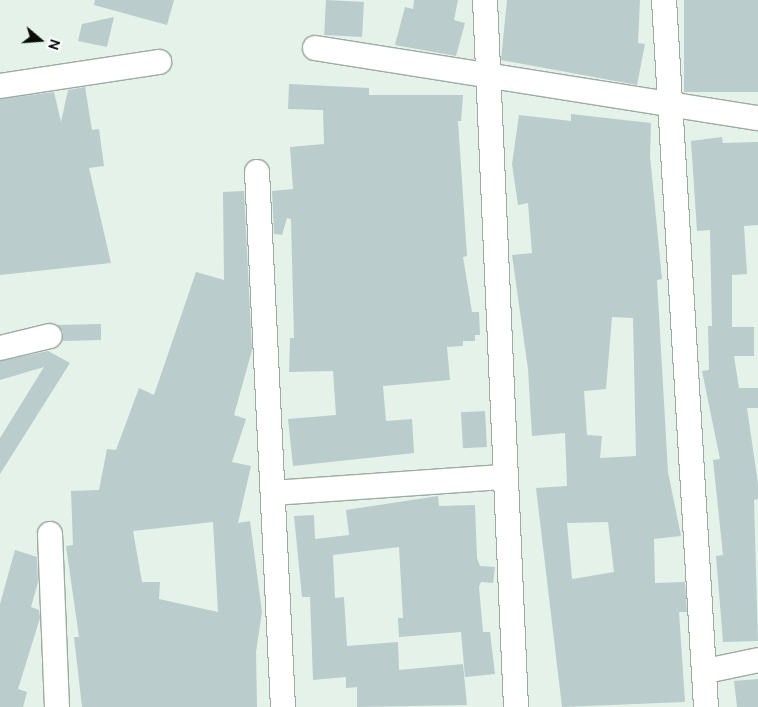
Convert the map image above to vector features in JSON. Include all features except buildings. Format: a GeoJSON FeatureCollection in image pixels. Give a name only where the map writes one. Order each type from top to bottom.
{"type":"FeatureCollection","features":[{"type":"Feature","properties":{"kind":"street"},"geometry":{"type":"LineString","coordinates":[[485,0],[504,478],[516,707]]}},
{"type":"Feature","properties":{"kind":"street"},"geometry":{"type":"LineString","coordinates":[[664,0],[706,671],[706,707]]}},
{"type":"Feature","properties":{"kind":"street"},"geometry":{"type":"LineString","coordinates":[[315,48],[487,73],[758,118]]}},
{"type":"Feature","properties":{"kind":"street"},"geometry":{"type":"LineString","coordinates":[[0,86],[159,62]]}},
{"type":"Feature","properties":{"kind":"street"},"geometry":{"type":"LineString","coordinates":[[257,172],[283,707]]}},
{"type":"Feature","properties":{"kind":"street"},"geometry":{"type":"LineString","coordinates":[[0,348],[50,336]]}},
{"type":"Feature","properties":{"kind":"street"},"geometry":{"type":"LineString","coordinates":[[274,493],[504,478]]}},
{"type":"Feature","properties":{"kind":"street"},"geometry":{"type":"LineString","coordinates":[[50,534],[57,707]]}},
{"type":"Feature","properties":{"kind":"street"},"geometry":{"type":"LineString","coordinates":[[706,671],[758,660]]}}]}
